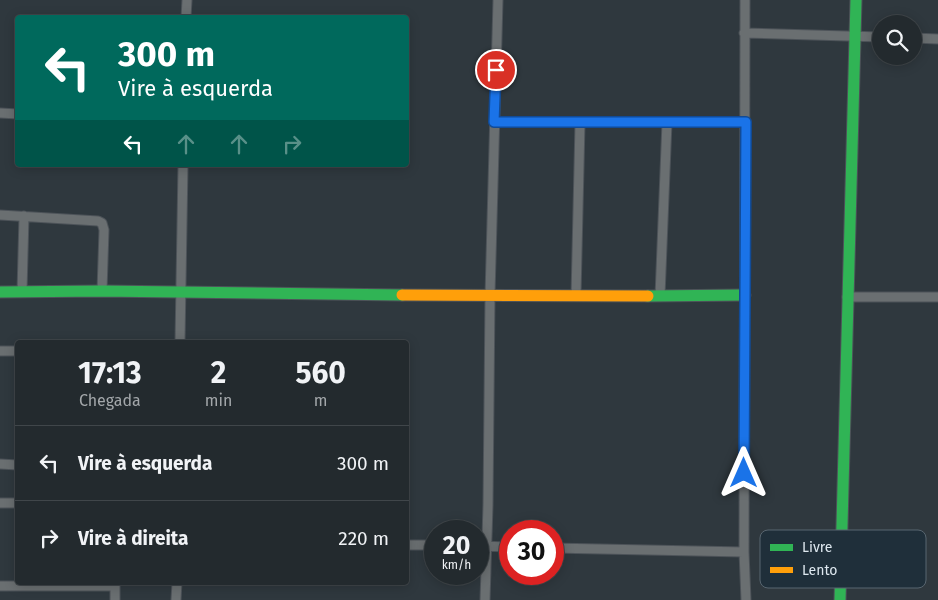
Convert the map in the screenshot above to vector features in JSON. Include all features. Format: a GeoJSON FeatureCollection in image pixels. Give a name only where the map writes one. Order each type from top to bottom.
{"type":"FeatureCollection","features":[{"type":"Feature","properties":{"kind":"street"},"geometry":{"type":"LineString","coordinates":[[186,15],[187,0]]}},
{"type":"Feature","properties":{"kind":"street"},"geometry":{"type":"LineString","coordinates":[[486,520],[488,505],[490,295],[498,0]]}},
{"type":"Feature","properties":{"kind":"street"},"geometry":{"type":"LineString","coordinates":[[745,0],[744,552],[746,600]]}},
{"type":"Feature","properties":{"kind":"street"},"geometry":{"type":"LineString","coordinates":[[842,530],[856,0]]}},
{"type":"Feature","properties":{"kind":"street"},"geometry":{"type":"LineString","coordinates":[[744,33],[872,37]]}},
{"type":"Feature","properties":{"kind":"street"},"geometry":{"type":"LineString","coordinates":[[922,38],[938,39]]}},
{"type":"Feature","properties":{"kind":"street"},"geometry":{"type":"LineString","coordinates":[[0,113],[15,114]]}},
{"type":"Feature","properties":{"kind":"street"},"geometry":{"type":"LineString","coordinates":[[494,122],[746,122]]}},
{"type":"Feature","properties":{"kind":"street"},"geometry":{"type":"LineString","coordinates":[[660,296],[667,122]]}},
{"type":"Feature","properties":{"kind":"street"},"geometry":{"type":"LineString","coordinates":[[576,296],[580,123]]}},
{"type":"Feature","properties":{"kind":"street"},"geometry":{"type":"LineString","coordinates":[[180,340],[183,167]]}},
{"type":"Feature","properties":{"kind":"street"},"geometry":{"type":"LineString","coordinates":[[0,215],[98,221],[102,223],[104,230],[102,291]]}},
{"type":"Feature","properties":{"kind":"street"},"geometry":{"type":"LineString","coordinates":[[22,292],[24,216]]}},
{"type":"Feature","properties":{"kind":"street"},"geometry":{"type":"LineString","coordinates":[[0,292],[102,291],[576,296],[745,295]]}},
{"type":"Feature","properties":{"kind":"street"},"geometry":{"type":"LineString","coordinates":[[847,297],[938,297]]}},
{"type":"Feature","properties":{"kind":"street"},"geometry":{"type":"LineString","coordinates":[[0,351],[15,351]]}},
{"type":"Feature","properties":{"kind":"street"},"geometry":{"type":"LineString","coordinates":[[0,464],[15,465]]}},
{"type":"Feature","properties":{"kind":"street"},"geometry":{"type":"LineString","coordinates":[[0,503],[15,504]]}},
{"type":"Feature","properties":{"kind":"street"},"geometry":{"type":"LineString","coordinates":[[409,545],[424,545]]}},
{"type":"Feature","properties":{"kind":"street"},"geometry":{"type":"LineString","coordinates":[[564,548],[744,552]]}},
{"type":"Feature","properties":{"kind":"street"},"geometry":{"type":"LineString","coordinates":[[0,586],[58,585]]}},
{"type":"Feature","properties":{"kind":"street"},"geometry":{"type":"LineString","coordinates":[[115,585],[115,600]]}},
{"type":"Feature","properties":{"kind":"street"},"geometry":{"type":"LineString","coordinates":[[176,585],[176,600]]}},
{"type":"Feature","properties":{"kind":"street"},"geometry":{"type":"LineString","coordinates":[[484,585],[485,600]]}},
{"type":"Feature","properties":{"kind":"traffic: fast"},"geometry":{"type":"LineString","coordinates":[[842,530],[856,0]]}},
{"type":"Feature","properties":{"kind":"traffic: fast"},"geometry":{"type":"LineString","coordinates":[[0,292],[102,291],[402,295]]}},
{"type":"Feature","properties":{"kind":"traffic: fast"},"geometry":{"type":"LineString","coordinates":[[648,296],[745,295]]}},
{"type":"Feature","properties":{"kind":"traffic: fast"},"geometry":{"type":"LineString","coordinates":[[840,588],[840,600]]}},
{"type":"Feature","properties":{"kind":"traffic: slow"},"geometry":{"type":"LineString","coordinates":[[402,295],[648,296]]}},
{"type":"Feature","properties":{"kind":"route"},"geometry":{"type":"LineString","coordinates":[[496,70],[494,122],[746,122],[744,473]]}}]}
